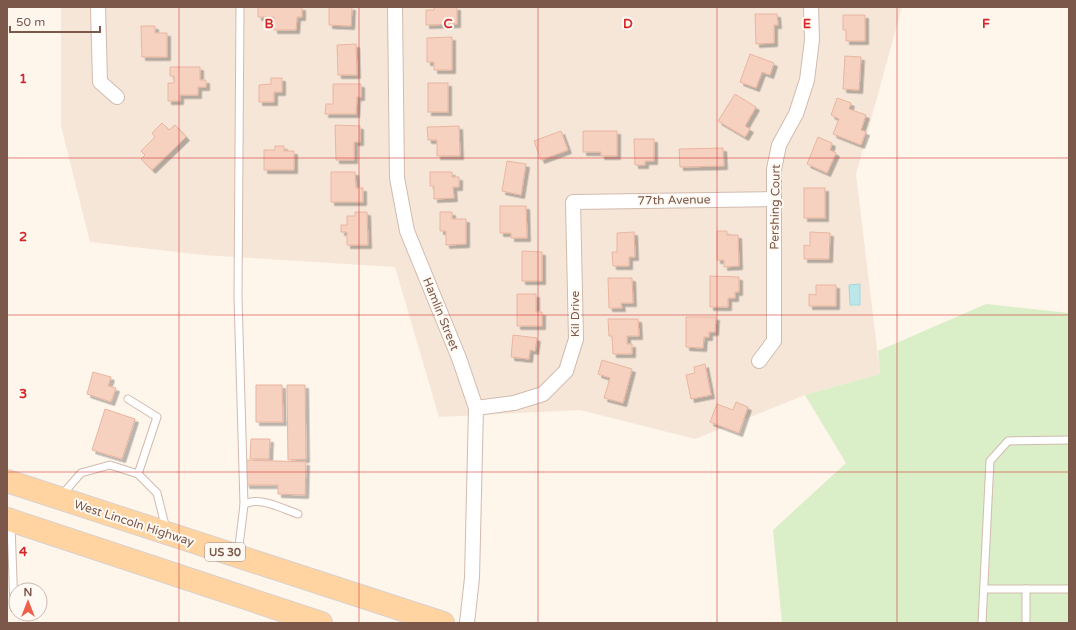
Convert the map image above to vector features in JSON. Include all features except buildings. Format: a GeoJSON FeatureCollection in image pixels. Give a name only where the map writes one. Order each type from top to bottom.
{"type":"FeatureCollection","features":[{"type":"Feature","properties":{"kind":"main road","name":"West Lincoln Highway"},"geometry":{"type":"LineString","coordinates":[[7,481],[443,623]]}},
{"type":"Feature","properties":{"kind":"main road"},"geometry":{"type":"LineString","coordinates":[[9,519],[321,623]]}},
{"type":"Feature","properties":{"kind":"street"},"geometry":{"type":"LineString","coordinates":[[98,7],[100,82],[117,97]]}},
{"type":"Feature","properties":{"kind":"street","name":"Hamlin Street"},"geometry":{"type":"LineString","coordinates":[[395,7],[397,178],[407,231],[459,358],[476,408],[472,578],[467,623]]}},
{"type":"Feature","properties":{"kind":"street","name":"Pershing Court"},"geometry":{"type":"LineString","coordinates":[[759,361],[774,342],[774,169],[779,145],[796,114],[807,80],[812,40],[811,7]]}},
{"type":"Feature","properties":{"kind":"street","name":"77th Avenue"},"geometry":{"type":"LineString","coordinates":[[574,202],[774,199]]}},
{"type":"Feature","properties":{"kind":"street","name":"Kil Drive"},"geometry":{"type":"LineString","coordinates":[[476,408],[514,403],[543,394],[566,371],[576,339],[574,202]]}},
{"type":"Feature","properties":{"kind":"lane"},"geometry":{"type":"LineString","coordinates":[[238,556],[244,505],[238,297],[240,7]]}},
{"type":"Feature","properties":{"kind":"lane"},"geometry":{"type":"LineString","coordinates":[[128,399],[157,417],[138,474]]}},
{"type":"Feature","properties":{"kind":"lane"},"geometry":{"type":"LineString","coordinates":[[982,623],[990,461],[1008,441],[1069,440]]}},
{"type":"Feature","properties":{"kind":"lane"},"geometry":{"type":"LineString","coordinates":[[59,498],[81,474],[110,466],[138,474],[157,493],[167,534]]}},
{"type":"Feature","properties":{"kind":"lane"},"geometry":{"type":"LineString","coordinates":[[244,505],[248,502],[260,502],[298,514]]}},
{"type":"Feature","properties":{"kind":"lane"},"geometry":{"type":"LineString","coordinates":[[9,519],[13,582]]}},
{"type":"Feature","properties":{"kind":"lane"},"geometry":{"type":"LineString","coordinates":[[984,589],[1069,589]]}},
{"type":"Feature","properties":{"kind":"lane"},"geometry":{"type":"LineString","coordinates":[[1026,589],[1026,623]]}},
{"type":"Feature","properties":{"kind":"shaded area"},"geometry":{"type":"Polygon","coordinates":[[[61,7],[902,7],[856,174],[880,374],[805,395],[695,439],[580,410],[439,417],[395,267],[203,255],[90,242],[61,126],[61,7]]]}},
{"type":"Feature","properties":{"kind":"green space"},"geometry":{"type":"Polygon","coordinates":[[[986,304],[1069,313],[1069,623],[782,623],[773,530],[846,463],[805,395],[880,374],[878,351],[986,304]]]}},
{"type":"Feature","properties":{"kind":"water"},"geometry":{"type":"Polygon","coordinates":[[[860,284],[860,305],[850,305],[849,285],[860,284]]]}}]}
